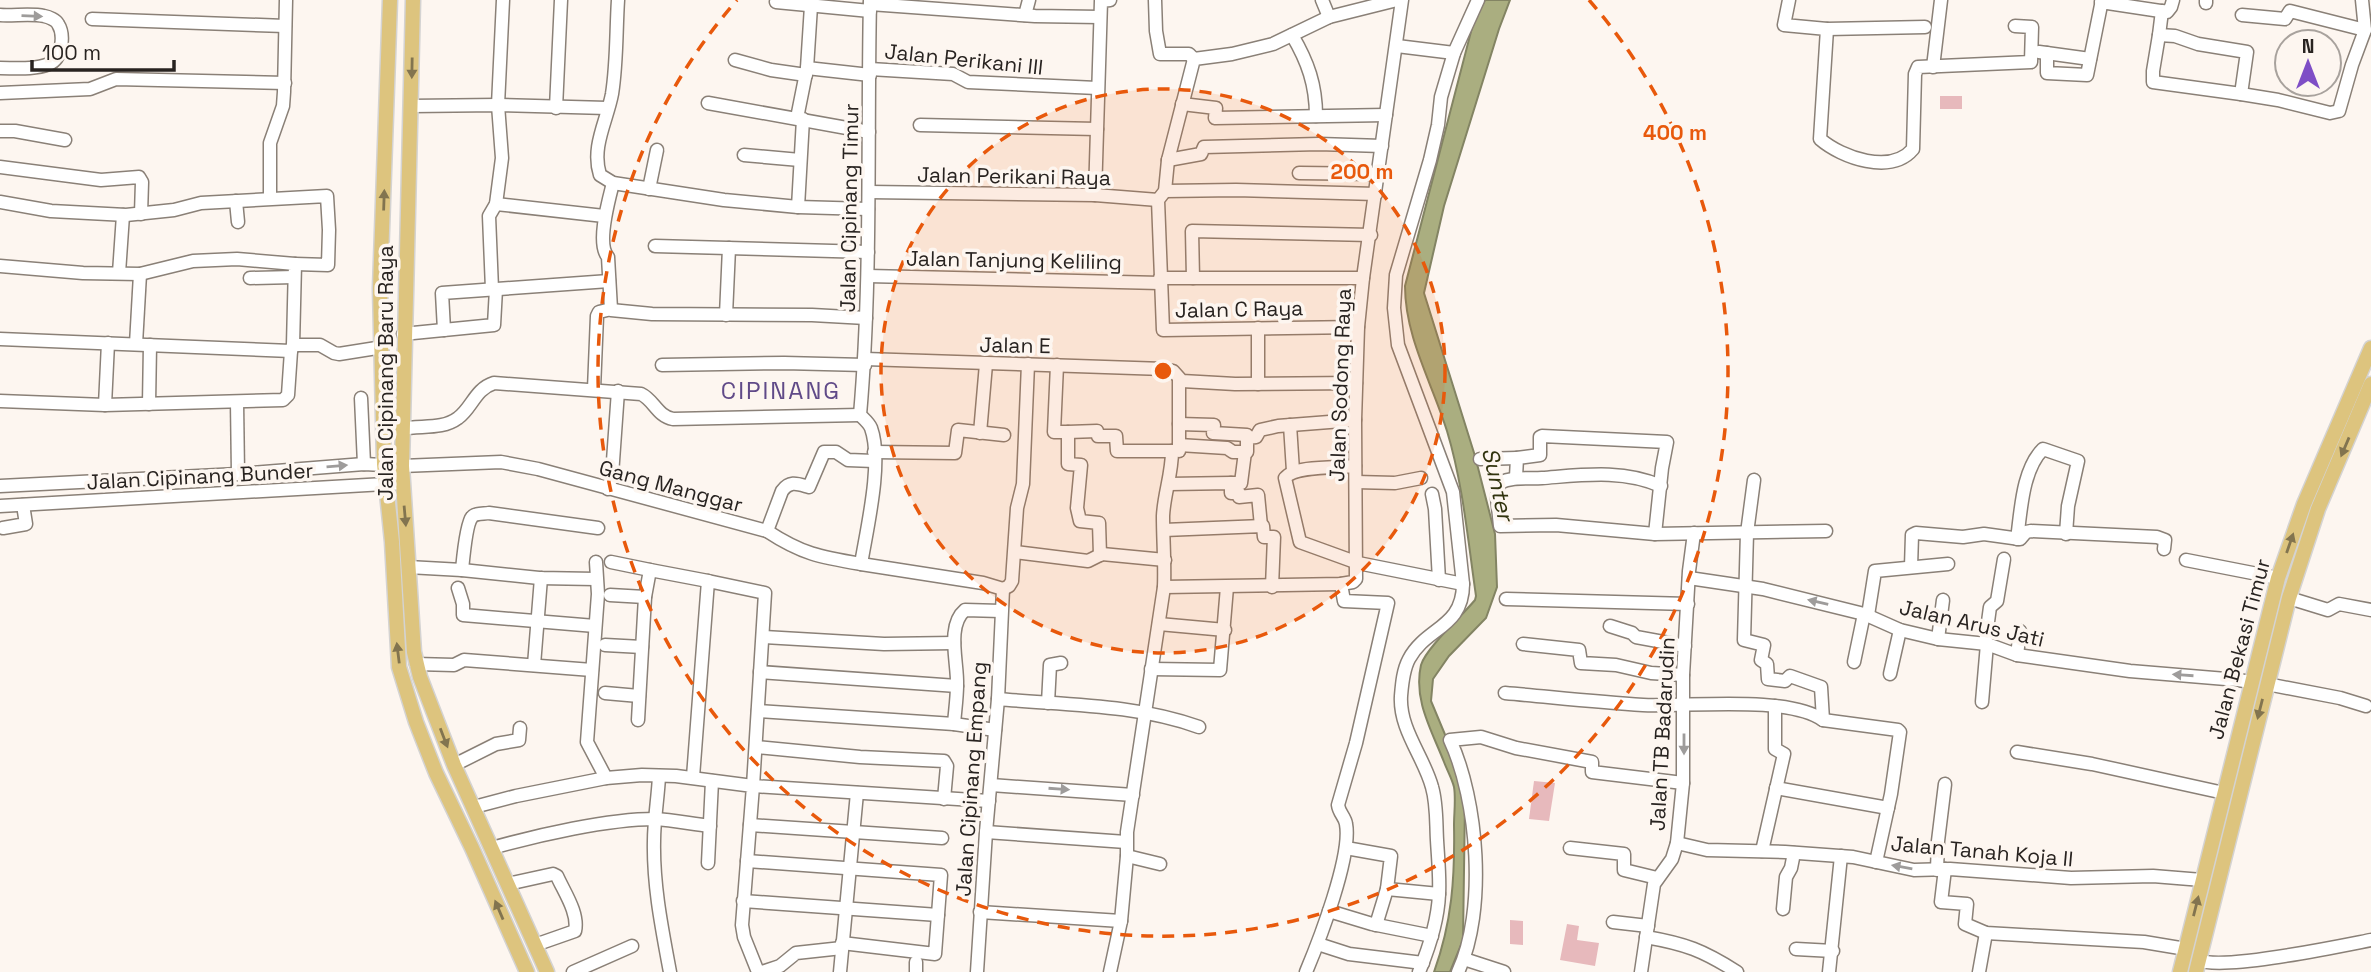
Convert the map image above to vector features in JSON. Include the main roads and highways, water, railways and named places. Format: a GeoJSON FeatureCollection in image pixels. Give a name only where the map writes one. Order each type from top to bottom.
{"type":"FeatureCollection","features":[{"type":"Feature","properties":{"kind":"main road","name":"Jalan Cipinang Baru Raya"},"geometry":{"type":"LineString","coordinates":[[390,0],[380,289],[384,464],[399,667],[422,738],[527,972]]}},
{"type":"Feature","properties":{"kind":"main road","name":"Jalan Cipinang Baru Raya"},"geometry":{"type":"LineString","coordinates":[[413,0],[402,483],[416,664],[454,765],[547,972]]}},
{"type":"Feature","properties":{"kind":"main road","name":"Jalan Bekasi Timur"},"geometry":{"type":"LineString","coordinates":[[2180,972],[2278,578],[2304,504],[2371,348]]}},
{"type":"Feature","properties":{"kind":"main road","name":"Jalan Bekasi Timur"},"geometry":{"type":"LineString","coordinates":[[2201,967],[2289,598],[2318,509],[2371,384]]}},
{"type":"Feature","properties":{"kind":"main road"},"geometry":{"type":"LineString","coordinates":[[472,848],[493,849]]}},
{"type":"Feature","properties":{"kind":"main road"},"geometry":{"type":"LineString","coordinates":[[481,867],[493,849]]}},
{"type":"Feature","properties":{"kind":"district","name":"CIPINANG"},"geometry":{"type":"Point","coordinates":[781,390]}},
{"type":"Feature","properties":{"kind":"water label","name":"Sunter"},"geometry":{"type":"Point","coordinates":[1498,484]}}]}
